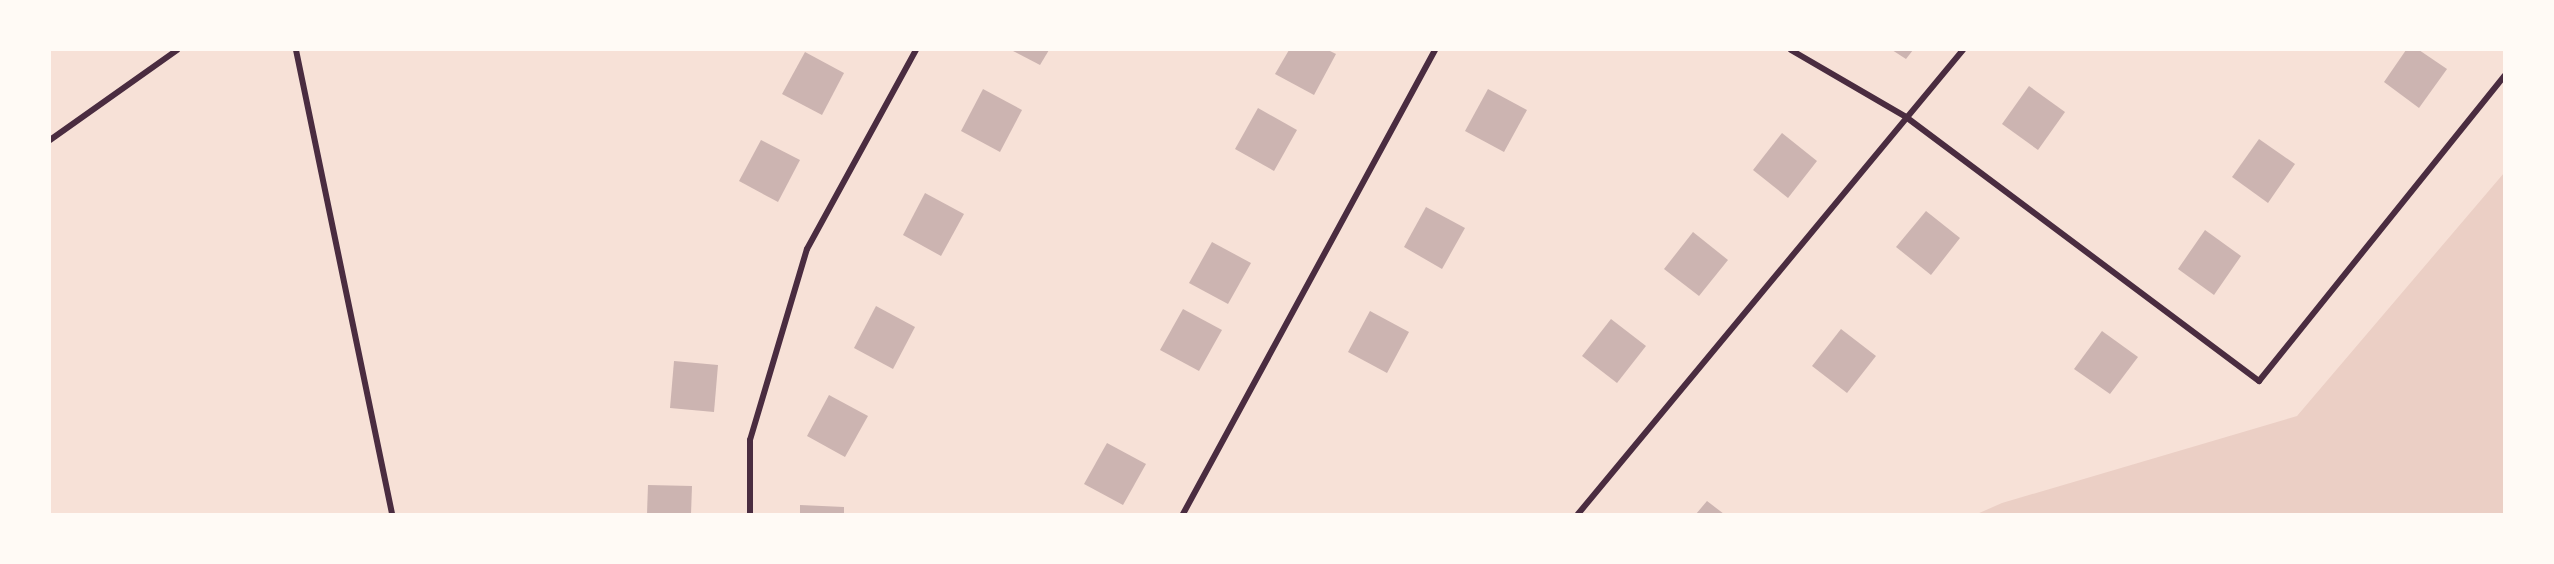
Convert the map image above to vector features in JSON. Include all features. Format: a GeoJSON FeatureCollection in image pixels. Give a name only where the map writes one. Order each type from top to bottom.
{"type":"FeatureCollection","features":[{"type":"Feature","properties":{"kind":"street"},"geometry":{"type":"LineString","coordinates":[[50,140],[177,50]]}},
{"type":"Feature","properties":{"kind":"street"},"geometry":{"type":"LineString","coordinates":[[296,50],[392,514]]}},
{"type":"Feature","properties":{"kind":"street"},"geometry":{"type":"LineString","coordinates":[[750,514],[750,440],[807,249],[916,50]]}},
{"type":"Feature","properties":{"kind":"street"},"geometry":{"type":"LineString","coordinates":[[1183,514],[1435,50]]}},
{"type":"Feature","properties":{"kind":"street"},"geometry":{"type":"LineString","coordinates":[[1791,50],[1906,117],[2259,381],[2505,76]]}},
{"type":"Feature","properties":{"kind":"street"},"geometry":{"type":"LineString","coordinates":[[1578,514],[1963,50]]}},
{"type":"Feature","properties":{"kind":"shaded area"},"geometry":{"type":"Polygon","coordinates":[[[2504,173],[2504,514],[1977,514],[2002,503],[2297,416],[2504,173]]]}},
{"type":"Feature","properties":{"kind":"building"},"geometry":{"type":"Polygon","coordinates":[[[1011,50],[1049,50],[1040,65],[1011,50]]]}},
{"type":"Feature","properties":{"kind":"building"},"geometry":{"type":"Polygon","coordinates":[[[1289,50],[1328,50],[1336,54],[1314,95],[1275,74],[1289,50]]]}},
{"type":"Feature","properties":{"kind":"building"},"geometry":{"type":"Polygon","coordinates":[[[1892,50],[1913,50],[1906,59],[1892,50]]]}},
{"type":"Feature","properties":{"kind":"building"},"geometry":{"type":"Polygon","coordinates":[[[2406,50],[2419,50],[2447,69],[2419,108],[2384,82],[2406,50]]]}},
{"type":"Feature","properties":{"kind":"building"},"geometry":{"type":"Polygon","coordinates":[[[805,52],[844,73],[822,115],[782,94],[805,52]]]}},
{"type":"Feature","properties":{"kind":"building"},"geometry":{"type":"Polygon","coordinates":[[[2029,86],[2065,112],[2038,150],[2002,124],[2029,86]]]}},
{"type":"Feature","properties":{"kind":"building"},"geometry":{"type":"Polygon","coordinates":[[[983,89],[1022,110],[1000,152],[961,131],[983,89]]]}},
{"type":"Feature","properties":{"kind":"building"},"geometry":{"type":"Polygon","coordinates":[[[1488,89],[1527,110],[1504,152],[1465,131],[1488,89]]]}},
{"type":"Feature","properties":{"kind":"building"},"geometry":{"type":"Polygon","coordinates":[[[1258,108],[1297,130],[1274,171],[1235,149],[1258,108]]]}},
{"type":"Feature","properties":{"kind":"building"},"geometry":{"type":"Polygon","coordinates":[[[1782,133],[1817,161],[1788,198],[1753,170],[1782,133]]]}},
{"type":"Feature","properties":{"kind":"building"},"geometry":{"type":"Polygon","coordinates":[[[2259,139],[2295,164],[2268,203],[2232,177],[2259,139]]]}},
{"type":"Feature","properties":{"kind":"building"},"geometry":{"type":"Polygon","coordinates":[[[761,140],[800,160],[778,202],[739,181],[761,140]]]}},
{"type":"Feature","properties":{"kind":"building"},"geometry":{"type":"Polygon","coordinates":[[[925,193],[964,214],[941,256],[903,235],[925,193]]]}},
{"type":"Feature","properties":{"kind":"building"},"geometry":{"type":"Polygon","coordinates":[[[1426,207],[1465,228],[1442,269],[1404,247],[1426,207]]]}},
{"type":"Feature","properties":{"kind":"building"},"geometry":{"type":"Polygon","coordinates":[[[1926,211],[1960,238],[1931,275],[1896,247],[1926,211]]]}},
{"type":"Feature","properties":{"kind":"building"},"geometry":{"type":"Polygon","coordinates":[[[2205,230],[2241,256],[2214,295],[2178,269],[2205,230]]]}},
{"type":"Feature","properties":{"kind":"building"},"geometry":{"type":"Polygon","coordinates":[[[1693,232],[1728,260],[1699,296],[1664,269],[1693,232]]]}},
{"type":"Feature","properties":{"kind":"building"},"geometry":{"type":"Polygon","coordinates":[[[1212,242],[1251,263],[1228,304],[1189,283],[1212,242]]]}},
{"type":"Feature","properties":{"kind":"building"},"geometry":{"type":"Polygon","coordinates":[[[876,306],[915,327],[893,369],[854,348],[876,306]]]}},
{"type":"Feature","properties":{"kind":"building"},"geometry":{"type":"Polygon","coordinates":[[[1183,309],[1222,330],[1199,371],[1160,350],[1183,309]]]}},
{"type":"Feature","properties":{"kind":"building"},"geometry":{"type":"Polygon","coordinates":[[[1370,311],[1409,332],[1387,373],[1348,352],[1370,311]]]}},
{"type":"Feature","properties":{"kind":"building"},"geometry":{"type":"Polygon","coordinates":[[[1611,319],[1646,346],[1617,383],[1582,356],[1611,319]]]}},
{"type":"Feature","properties":{"kind":"building"},"geometry":{"type":"Polygon","coordinates":[[[1841,329],[1876,356],[1847,393],[1812,366],[1841,329]]]}},
{"type":"Feature","properties":{"kind":"building"},"geometry":{"type":"Polygon","coordinates":[[[2102,331],[2138,357],[2110,394],[2074,369],[2102,331]]]}},
{"type":"Feature","properties":{"kind":"building"},"geometry":{"type":"Polygon","coordinates":[[[674,361],[718,365],[714,412],[670,408],[674,361]]]}},
{"type":"Feature","properties":{"kind":"building"},"geometry":{"type":"Polygon","coordinates":[[[829,395],[868,416],[845,457],[807,436],[829,395]]]}},
{"type":"Feature","properties":{"kind":"building"},"geometry":{"type":"Polygon","coordinates":[[[1107,443],[1146,464],[1123,505],[1084,484],[1107,443]]]}},
{"type":"Feature","properties":{"kind":"building"},"geometry":{"type":"Polygon","coordinates":[[[648,485],[692,486],[691,514],[647,514],[648,485]]]}},
{"type":"Feature","properties":{"kind":"building"},"geometry":{"type":"Polygon","coordinates":[[[1707,501],[1724,514],[1696,514],[1707,501]]]}},
{"type":"Feature","properties":{"kind":"building"},"geometry":{"type":"Polygon","coordinates":[[[800,505],[844,507],[844,514],[800,514],[800,505]]]}}]}
